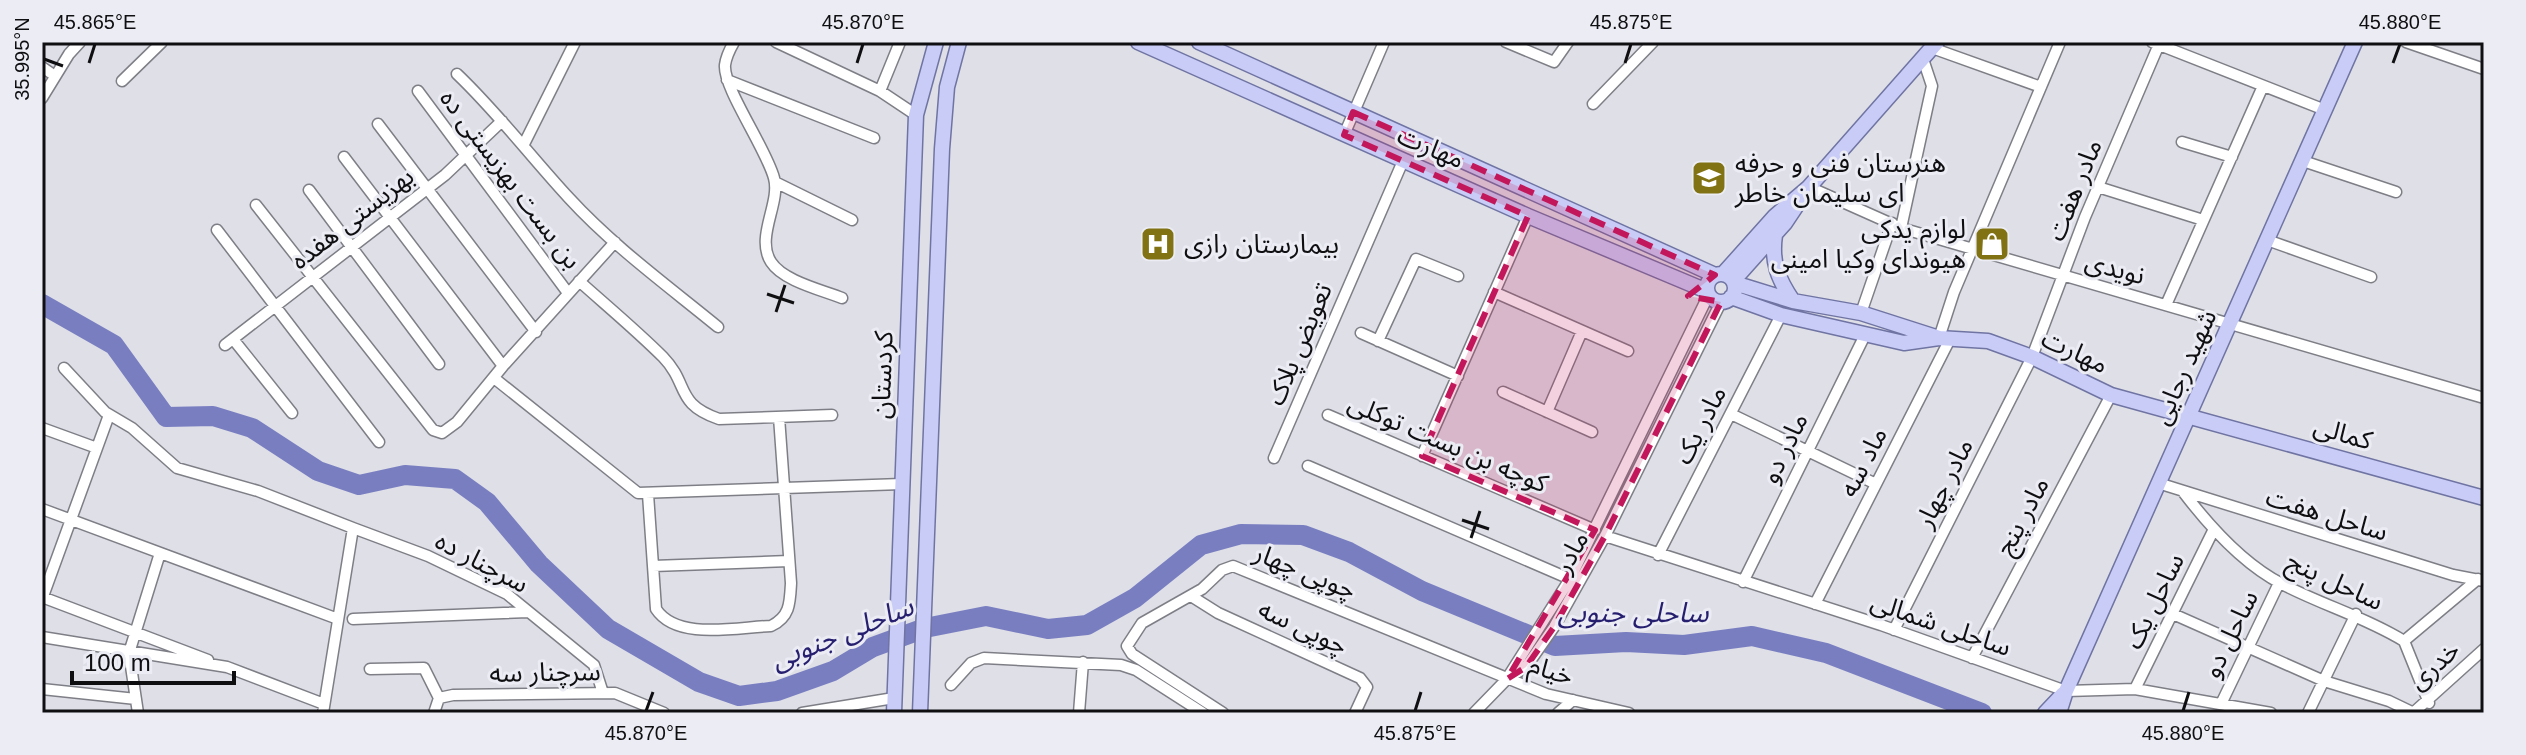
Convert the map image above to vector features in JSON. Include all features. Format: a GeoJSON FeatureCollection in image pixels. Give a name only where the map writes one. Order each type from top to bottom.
{"type":"FeatureCollection","features":[{"type":"Feature","properties":{"kind":"main road","name":"کردستان"},"geometry":{"type":"LineString","coordinates":[[894,706],[916,115],[936,42]]}},
{"type":"Feature","properties":{"kind":"main road","name":"کردستان"},"geometry":{"type":"LineString","coordinates":[[920,713],[942,149],[947,87],[959,42]]}},
{"type":"Feature","properties":{"kind":"main road","name":"مهارت"},"geometry":{"type":"LineString","coordinates":[[1138,42],[1528,216],[1722,287],[1861,313],[1944,339]]}},
{"type":"Feature","properties":{"kind":"main road","name":"مهارت"},"geometry":{"type":"LineString","coordinates":[[1199,42],[1781,315],[1904,343],[1944,339],[1988,341],[2032,357],[2111,395],[2189,415]]}},
{"type":"Feature","properties":{"kind":"main road","name":"شهید رجایی"},"geometry":{"type":"LineString","coordinates":[[2059,713],[2066,691],[2355,42]]}},
{"type":"Feature","properties":{"kind":"main road"},"geometry":{"type":"LineString","coordinates":[[1722,287],[1775,234],[1809,187],[1930,50]]}},
{"type":"Feature","properties":{"kind":"main road"},"geometry":{"type":"LineString","coordinates":[[1722,287],[1775,216],[1809,187]]}},
{"type":"Feature","properties":{"kind":"main road"},"geometry":{"type":"LineString","coordinates":[[1775,234],[1773,251],[1777,279],[1793,301]]}},
{"type":"Feature","properties":{"kind":"main road","name":"کمالی"},"geometry":{"type":"LineString","coordinates":[[2189,415],[2484,498]]}},
{"type":"Feature","properties":{"kind":"main road"},"geometry":{"type":"LineString","coordinates":[[2045,713],[2066,691]]}},
{"type":"Feature","properties":{"kind":"street"},"geometry":{"type":"LineString","coordinates":[[42,98],[80,42]]}},
{"type":"Feature","properties":{"kind":"street"},"geometry":{"type":"LineString","coordinates":[[122,81],[162,42]]}},
{"type":"Feature","properties":{"kind":"street"},"geometry":{"type":"LineString","coordinates":[[524,144],[575,42]]}},
{"type":"Feature","properties":{"kind":"street"},"geometry":{"type":"LineString","coordinates":[[734,42],[725,66],[727,80],[762,145],[775,182],[768,216],[767,254],[772,266],[842,298]]}},
{"type":"Feature","properties":{"kind":"street"},"geometry":{"type":"LineString","coordinates":[[776,42],[880,91],[916,115]]}},
{"type":"Feature","properties":{"kind":"street"},"geometry":{"type":"LineString","coordinates":[[880,91],[900,42]]}},
{"type":"Feature","properties":{"kind":"street"},"geometry":{"type":"LineString","coordinates":[[1344,135],[1384,42]]}},
{"type":"Feature","properties":{"kind":"street"},"geometry":{"type":"LineString","coordinates":[[1506,42],[1546,61],[1559,59],[1568,42]]}},
{"type":"Feature","properties":{"kind":"street"},"geometry":{"type":"LineString","coordinates":[[1593,104],[1653,42]]}},
{"type":"Feature","properties":{"kind":"street","name":"ماد سه"},"geometry":{"type":"LineString","coordinates":[[1815,604],[1944,339],[1973,249],[2060,42]]}},
{"type":"Feature","properties":{"kind":"street"},"geometry":{"type":"LineString","coordinates":[[2406,42],[2484,69]]}},
{"type":"Feature","properties":{"kind":"street"},"geometry":{"type":"LineString","coordinates":[[2157,43],[2325,110]]}},
{"type":"Feature","properties":{"kind":"street","name":"مادر هفت"},"geometry":{"type":"LineString","coordinates":[[2032,357],[2157,43]]}},
{"type":"Feature","properties":{"kind":"street"},"geometry":{"type":"LineString","coordinates":[[1861,313],[1897,225],[1932,86],[1930,50],[2041,87]]}},
{"type":"Feature","properties":{"kind":"street"},"geometry":{"type":"LineString","coordinates":[[42,67],[55,76]]}},
{"type":"Feature","properties":{"kind":"street"},"geometry":{"type":"LineString","coordinates":[[457,74],[524,144],[567,196],[615,242],[718,327]]}},
{"type":"Feature","properties":{"kind":"street"},"geometry":{"type":"LineString","coordinates":[[727,80],[874,138]]}},
{"type":"Feature","properties":{"kind":"street"},"geometry":{"type":"LineString","coordinates":[[2166,305],[2263,86]]}},
{"type":"Feature","properties":{"kind":"street","name":"بن بست بهزیستی ده"},"geometry":{"type":"LineString","coordinates":[[418,91],[464,157],[568,293]]}},
{"type":"Feature","properties":{"kind":"street","name":"بهزیستی هفده"},"geometry":{"type":"LineString","coordinates":[[292,413],[229,342],[428,188],[502,121]]}},
{"type":"Feature","properties":{"kind":"street"},"geometry":{"type":"LineString","coordinates":[[378,124],[536,332]]}},
{"type":"Feature","properties":{"kind":"street"},"geometry":{"type":"LineString","coordinates":[[2182,142],[2232,157]]}},
{"type":"Feature","properties":{"kind":"street"},"geometry":{"type":"LineString","coordinates":[[344,157],[503,366]]}},
{"type":"Feature","properties":{"kind":"street","name":"تعویض پلاک"},"geometry":{"type":"LineString","coordinates":[[1274,458],[1403,161]]}},
{"type":"Feature","properties":{"kind":"street"},"geometry":{"type":"LineString","coordinates":[[2303,161],[2396,192]]}},
{"type":"Feature","properties":{"kind":"street"},"geometry":{"type":"LineString","coordinates":[[775,182],[852,220]]}},
{"type":"Feature","properties":{"kind":"street"},"geometry":{"type":"LineString","coordinates":[[1809,187],[1897,225]]}},
{"type":"Feature","properties":{"kind":"street"},"geometry":{"type":"LineString","coordinates":[[2098,187],[2203,220]]}},
{"type":"Feature","properties":{"kind":"street"},"geometry":{"type":"LineString","coordinates":[[309,190],[439,364]]}},
{"type":"Feature","properties":{"kind":"street"},"geometry":{"type":"LineString","coordinates":[[256,205],[436,432],[452,428],[503,366],[615,242]]}},
{"type":"Feature","properties":{"kind":"street"},"geometry":{"type":"LineString","coordinates":[[1422,456],[1528,216]]}},
{"type":"Feature","properties":{"kind":"street","name":"نویدی"},"geometry":{"type":"LineString","coordinates":[[1897,225],[2484,398]]}},
{"type":"Feature","properties":{"kind":"street"},"geometry":{"type":"LineString","coordinates":[[217,230],[379,442]]}},
{"type":"Feature","properties":{"kind":"street"},"geometry":{"type":"LineString","coordinates":[[2267,240],[2371,277]]}},
{"type":"Feature","properties":{"kind":"street"},"geometry":{"type":"LineString","coordinates":[[1378,341],[1416,259],[1458,276]]}},
{"type":"Feature","properties":{"kind":"street"},"geometry":{"type":"LineString","coordinates":[[579,281],[661,355],[671,366],[686,400],[702,413],[719,419],[832,415]]}},
{"type":"Feature","properties":{"kind":"street","name":"مادر"},"geometry":{"type":"LineString","coordinates":[[1507,679],[1525,647],[1549,624],[1600,533],[1722,287]]}},
{"type":"Feature","properties":{"kind":"street"},"geometry":{"type":"LineString","coordinates":[[1494,292],[1628,351]]}},
{"type":"Feature","properties":{"kind":"street","name":"مادر یک"},"geometry":{"type":"LineString","coordinates":[[1658,555],[1781,315]]}},
{"type":"Feature","properties":{"kind":"street"},"geometry":{"type":"LineString","coordinates":[[1547,412],[1582,331]]}},
{"type":"Feature","properties":{"kind":"street"},"geometry":{"type":"LineString","coordinates":[[1361,333],[1458,376]]}},
{"type":"Feature","properties":{"kind":"street","name":"مادر دو"},"geometry":{"type":"LineString","coordinates":[[1743,582],[1865,335]]}},
{"type":"Feature","properties":{"kind":"street","name":"مادر چهار"},"geometry":{"type":"LineString","coordinates":[[1894,630],[2032,357]]}},
{"type":"Feature","properties":{"kind":"street","name":"سرچنار ده"},"geometry":{"type":"LineString","coordinates":[[64,368],[109,415],[132,428],[177,468],[258,491],[507,594],[594,665],[603,693]]}},
{"type":"Feature","properties":{"kind":"street"},"geometry":{"type":"LineString","coordinates":[[494,378],[629,489],[648,494],[902,484]]}},
{"type":"Feature","properties":{"kind":"street"},"geometry":{"type":"LineString","coordinates":[[1503,392],[1592,432]]}},
{"type":"Feature","properties":{"kind":"street","name":"مادر پنج"},"geometry":{"type":"LineString","coordinates":[[1972,658],[2111,395]]}},
{"type":"Feature","properties":{"kind":"street"},"geometry":{"type":"LineString","coordinates":[[1731,414],[1876,484]]}},
{"type":"Feature","properties":{"kind":"street"},"geometry":{"type":"LineString","coordinates":[[109,415],[42,598],[227,667],[324,708],[353,528]]}},
{"type":"Feature","properties":{"kind":"street","name":"کوچه بن بست توکلی"},"geometry":{"type":"LineString","coordinates":[[1328,415],[1600,533]]}},
{"type":"Feature","properties":{"kind":"street"},"geometry":{"type":"LineString","coordinates":[[648,494],[656,609],[663,620],[689,628],[771,626],[782,620],[789,610],[789,561],[779,417]]}},
{"type":"Feature","properties":{"kind":"street"},"geometry":{"type":"LineString","coordinates":[[42,428],[97,448]]}},
{"type":"Feature","properties":{"kind":"street"},"geometry":{"type":"LineString","coordinates":[[1308,466],[1570,579]]}},
{"type":"Feature","properties":{"kind":"street","name":"ساحل هفت"},"geometry":{"type":"LineString","coordinates":[[2158,483],[2453,575],[2481,580]]}},
{"type":"Feature","properties":{"kind":"street","name":"ساحل پنج"},"geometry":{"type":"LineString","coordinates":[[2182,491],[2213,531],[2279,583],[2356,614],[2404,641]]}},
{"type":"Feature","properties":{"kind":"street"},"geometry":{"type":"LineString","coordinates":[[42,509],[338,619]]}},
{"type":"Feature","properties":{"kind":"street","name":"ساحل یک"},"geometry":{"type":"LineString","coordinates":[[2135,689],[2213,531]]}},
{"type":"Feature","properties":{"kind":"street","name":"مادر"},"geometry":{"type":"LineString","coordinates":[[1507,679],[1526,667],[1537,652],[1570,579],[1600,533]]}},
{"type":"Feature","properties":{"kind":"street","name":"ساحلی شمالی"},"geometry":{"type":"LineString","coordinates":[[1600,533],[1658,555],[1894,630],[2066,691],[2135,689],[2271,713]]}},
{"type":"Feature","properties":{"kind":"street"},"geometry":{"type":"LineString","coordinates":[[138,713],[129,653],[160,553]]}},
{"type":"Feature","properties":{"kind":"street"},"geometry":{"type":"LineString","coordinates":[[653,566],[789,561]]}},
{"type":"Feature","properties":{"kind":"street","name":"چوپی چهار"},"geometry":{"type":"LineString","coordinates":[[1223,713],[1132,654],[1127,646],[1142,623],[1191,596],[1222,570],[1233,566],[1507,679]]}},
{"type":"Feature","properties":{"kind":"street"},"geometry":{"type":"LineString","coordinates":[[2429,703],[2404,641],[2481,580]]}},
{"type":"Feature","properties":{"kind":"street","name":"ساحل دو"},"geometry":{"type":"LineString","coordinates":[[2221,704],[2279,583]]}},
{"type":"Feature","properties":{"kind":"street","name":"چوپی سه"},"geometry":{"type":"LineString","coordinates":[[1191,596],[1218,613],[1360,678],[1367,687],[1355,713]]}},
{"type":"Feature","properties":{"kind":"street"},"geometry":{"type":"LineString","coordinates":[[353,619],[528,612]]}},
{"type":"Feature","properties":{"kind":"street"},"geometry":{"type":"LineString","coordinates":[[2173,614],[2324,681],[2389,701],[2414,713]]}},
{"type":"Feature","properties":{"kind":"street"},"geometry":{"type":"LineString","coordinates":[[2308,713],[2356,614]]}},
{"type":"Feature","properties":{"kind":"street"},"geometry":{"type":"LineString","coordinates":[[42,637],[227,667]]}},
{"type":"Feature","properties":{"kind":"street","name":"خدری"},"geometry":{"type":"LineString","coordinates":[[2414,713],[2429,703],[2484,649]]}},
{"type":"Feature","properties":{"kind":"street"},"geometry":{"type":"LineString","coordinates":[[951,685],[971,663],[984,658],[1121,665],[1136,670],[1203,713]]}},
{"type":"Feature","properties":{"kind":"street"},"geometry":{"type":"LineString","coordinates":[[1079,713],[1083,662]]}},
{"type":"Feature","properties":{"kind":"street"},"geometry":{"type":"LineString","coordinates":[[370,669],[424,668],[439,698],[434,713]]}},
{"type":"Feature","properties":{"kind":"street","name":"خیام"},"geometry":{"type":"LineString","coordinates":[[1474,713],[1507,679],[1546,694],[1608,711],[1629,713]]}},
{"type":"Feature","properties":{"kind":"street"},"geometry":{"type":"LineString","coordinates":[[42,689],[136,699]]}},
{"type":"Feature","properties":{"kind":"street","name":"سرچنار سه"},"geometry":{"type":"LineString","coordinates":[[439,698],[513,693],[603,693],[630,697],[664,713]]}},
{"type":"Feature","properties":{"kind":"street"},"geometry":{"type":"LineString","coordinates":[[1558,713],[1573,700]]}},
{"type":"Feature","properties":{"kind":"street"},"geometry":{"type":"LineString","coordinates":[[802,713],[894,706]]}},
{"type":"Feature","properties":{"kind":"highlighted area"},"geometry":{"type":"Polygon","coordinates":[[[1353,112],[1715,275],[1688,296],[1721,302],[1605,536],[1554,627],[1526,667],[1507,679],[1595,530],[1422,456],[1528,216],[1344,135],[1353,112]]]}},
{"type":"Feature","properties":{"kind":"waterway","name":"ساحلی جنوبی"},"geometry":{"type":"LineString","coordinates":[[42,304],[114,345],[166,417],[213,416],[252,428],[318,471],[359,485],[405,475],[455,479],[487,502],[539,564],[608,629],[699,682],[739,696],[777,691],[833,671],[873,647],[925,628],[986,616],[1048,629],[1087,625],[1135,598],[1201,545],[1241,534],[1303,535],[1349,552],[1422,591],[1555,646],[1626,642],[1684,645],[1752,636],[1826,653],[1982,713]]}},
{"type":"Feature","properties":{"kind":"place","name":"هنرستان فنی و حرفه ای سلیمان خاطر"},"geometry":{"type":"Point","coordinates":[1709,178]}},
{"type":"Feature","properties":{"kind":"place","name":"بیمارستان رازی"},"geometry":{"type":"Point","coordinates":[1158,244]}},
{"type":"Feature","properties":{"kind":"place","name":"لوازم یدکى هیونداى وکیا امینى"},"geometry":{"type":"Point","coordinates":[1992,244]}}]}
